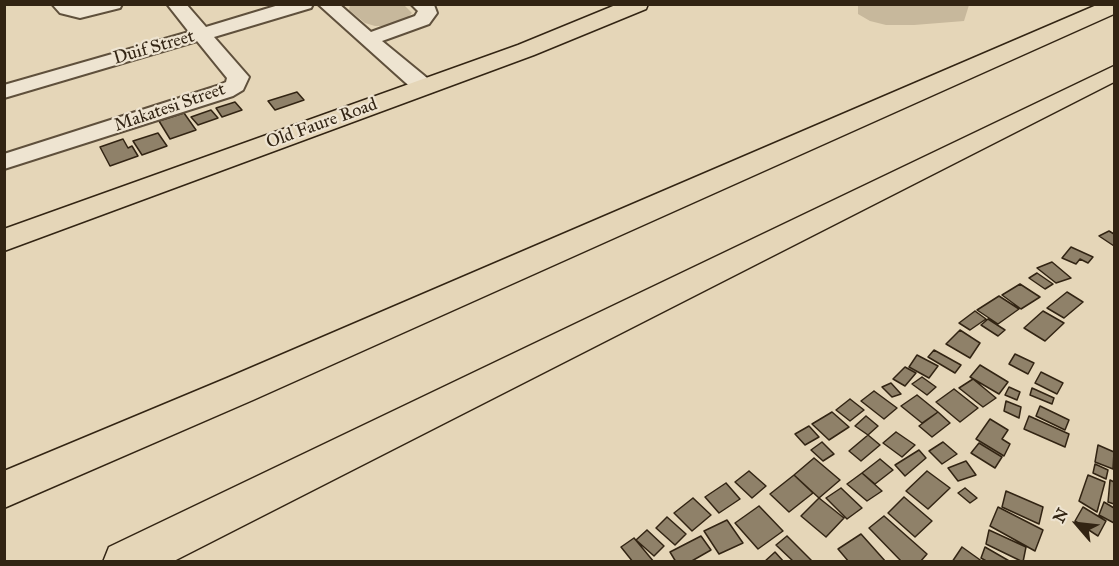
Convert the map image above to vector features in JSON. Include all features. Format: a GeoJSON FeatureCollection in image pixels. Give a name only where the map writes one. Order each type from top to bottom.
{"type":"FeatureCollection","features":[{"type":"Feature","properties":{"kind":"main road","name":"Old Faure Road"},"geometry":{"type":"LineString","coordinates":[[4,241],[526,50],[638,4]]}},
{"type":"Feature","properties":{"kind":"main road"},"geometry":{"type":"LineString","coordinates":[[4,490],[1114,6]]}},
{"type":"Feature","properties":{"kind":"main road"},"geometry":{"type":"LineString","coordinates":[[125,561],[1114,73]]}},
{"type":"Feature","properties":{"kind":"street"},"geometry":{"type":"LineString","coordinates":[[61,4],[67,9],[80,12],[113,4]]}},
{"type":"Feature","properties":{"kind":"street","name":"Makatesi Street"},"geometry":{"type":"LineString","coordinates":[[4,162],[232,88],[237,83],[238,77],[176,4]]}},
{"type":"Feature","properties":{"kind":"street","name":"Duif Street"},"geometry":{"type":"LineString","coordinates":[[4,92],[304,4]]}},
{"type":"Feature","properties":{"kind":"street"},"geometry":{"type":"LineString","coordinates":[[327,4],[424,87]]}},
{"type":"Feature","properties":{"kind":"street"},"geometry":{"type":"LineString","coordinates":[[370,39],[422,20],[428,13],[427,9],[420,4]]}},
{"type":"Feature","properties":{"kind":"shaded area"},"geometry":{"type":"Polygon","coordinates":[[[863,4],[969,5],[964,21],[886,25],[870,21],[858,14],[858,6],[863,4]]]}},
{"type":"Feature","properties":{"kind":"shaded area"},"geometry":{"type":"Polygon","coordinates":[[[350,5],[404,5],[412,13],[404,21],[387,26],[375,26],[365,23],[349,10],[350,5]]]}},
{"type":"Feature","properties":{"kind":"building"},"geometry":{"type":"Polygon","coordinates":[[[297,92],[304,100],[275,110],[268,101],[297,92]]]}},
{"type":"Feature","properties":{"kind":"building"},"geometry":{"type":"Polygon","coordinates":[[[235,102],[242,110],[222,117],[216,108],[235,102]]]}},
{"type":"Feature","properties":{"kind":"building"},"geometry":{"type":"Polygon","coordinates":[[[211,110],[218,118],[198,125],[191,117],[211,110]]]}},
{"type":"Feature","properties":{"kind":"building"},"geometry":{"type":"Polygon","coordinates":[[[184,113],[196,130],[170,139],[159,121],[184,113]]]}},
{"type":"Feature","properties":{"kind":"building"},"geometry":{"type":"Polygon","coordinates":[[[158,133],[167,146],[142,155],[133,141],[158,133]]]}},
{"type":"Feature","properties":{"kind":"building"},"geometry":{"type":"Polygon","coordinates":[[[123,139],[128,148],[132,146],[138,156],[110,166],[100,147],[123,139]]]}},
{"type":"Feature","properties":{"kind":"building"},"geometry":{"type":"Polygon","coordinates":[[[1109,231],[1114,234],[1114,246],[1099,236],[1109,231]]]}},
{"type":"Feature","properties":{"kind":"building"},"geometry":{"type":"Polygon","coordinates":[[[1071,247],[1093,257],[1088,263],[1080,259],[1076,264],[1062,258],[1071,247]]]}},
{"type":"Feature","properties":{"kind":"building"},"geometry":{"type":"Polygon","coordinates":[[[1052,262],[1071,278],[1056,283],[1037,268],[1052,262]]]}},
{"type":"Feature","properties":{"kind":"building"},"geometry":{"type":"Polygon","coordinates":[[[1037,273],[1053,284],[1045,289],[1029,278],[1037,273]]]}},
{"type":"Feature","properties":{"kind":"building"},"geometry":{"type":"Polygon","coordinates":[[[1020,284],[1040,297],[1021,309],[1002,295],[1020,284]]]}},
{"type":"Feature","properties":{"kind":"building"},"geometry":{"type":"Polygon","coordinates":[[[1067,292],[1083,302],[1064,318],[1047,308],[1067,292]]]}},
{"type":"Feature","properties":{"kind":"building"},"geometry":{"type":"Polygon","coordinates":[[[999,296],[1019,309],[998,324],[977,310],[999,296]]]}},
{"type":"Feature","properties":{"kind":"building"},"geometry":{"type":"Polygon","coordinates":[[[975,311],[986,319],[970,330],[959,323],[975,311]]]}},
{"type":"Feature","properties":{"kind":"building"},"geometry":{"type":"Polygon","coordinates":[[[1043,311],[1064,323],[1045,341],[1024,328],[1043,311]]]}},
{"type":"Feature","properties":{"kind":"building"},"geometry":{"type":"Polygon","coordinates":[[[988,319],[1005,330],[998,336],[981,325],[988,319]]]}},
{"type":"Feature","properties":{"kind":"building"},"geometry":{"type":"Polygon","coordinates":[[[960,330],[980,343],[970,358],[946,344],[960,330]]]}},
{"type":"Feature","properties":{"kind":"building"},"geometry":{"type":"Polygon","coordinates":[[[934,350],[961,365],[955,373],[928,357],[934,350]]]}},
{"type":"Feature","properties":{"kind":"building"},"geometry":{"type":"Polygon","coordinates":[[[1015,354],[1034,363],[1028,374],[1009,364],[1015,354]]]}},
{"type":"Feature","properties":{"kind":"building"},"geometry":{"type":"Polygon","coordinates":[[[917,355],[938,366],[929,378],[909,367],[917,355]]]}},
{"type":"Feature","properties":{"kind":"building"},"geometry":{"type":"Polygon","coordinates":[[[980,365],[1008,382],[999,394],[970,377],[980,365]]]}},
{"type":"Feature","properties":{"kind":"building"},"geometry":{"type":"Polygon","coordinates":[[[905,367],[916,373],[905,386],[893,379],[905,367]]]}},
{"type":"Feature","properties":{"kind":"building"},"geometry":{"type":"Polygon","coordinates":[[[1041,372],[1063,383],[1057,394],[1035,383],[1041,372]]]}},
{"type":"Feature","properties":{"kind":"building"},"geometry":{"type":"Polygon","coordinates":[[[922,377],[936,387],[927,395],[912,384],[922,377]]]}},
{"type":"Feature","properties":{"kind":"building"},"geometry":{"type":"Polygon","coordinates":[[[973,379],[996,398],[983,407],[959,388],[973,379]]]}},
{"type":"Feature","properties":{"kind":"building"},"geometry":{"type":"Polygon","coordinates":[[[891,383],[901,394],[892,397],[882,387],[891,383]]]}},
{"type":"Feature","properties":{"kind":"building"},"geometry":{"type":"Polygon","coordinates":[[[1009,387],[1020,392],[1017,400],[1005,395],[1009,387]]]}},
{"type":"Feature","properties":{"kind":"building"},"geometry":{"type":"Polygon","coordinates":[[[1032,388],[1054,398],[1052,404],[1030,395],[1032,388]]]}},
{"type":"Feature","properties":{"kind":"building"},"geometry":{"type":"Polygon","coordinates":[[[954,389],[978,408],[960,422],[936,402],[954,389]]]}},
{"type":"Feature","properties":{"kind":"building"},"geometry":{"type":"Polygon","coordinates":[[[874,391],[897,408],[884,419],[861,401],[874,391]]]}},
{"type":"Feature","properties":{"kind":"building"},"geometry":{"type":"Polygon","coordinates":[[[917,395],[938,412],[922,423],[901,406],[917,395]]]}},
{"type":"Feature","properties":{"kind":"building"},"geometry":{"type":"Polygon","coordinates":[[[850,399],[864,410],[850,421],[836,410],[850,399]]]}},
{"type":"Feature","properties":{"kind":"building"},"geometry":{"type":"Polygon","coordinates":[[[1006,401],[1021,407],[1019,418],[1004,411],[1006,401]]]}},
{"type":"Feature","properties":{"kind":"building"},"geometry":{"type":"Polygon","coordinates":[[[1040,406],[1069,420],[1065,430],[1036,416],[1040,406]]]}},
{"type":"Feature","properties":{"kind":"building"},"geometry":{"type":"Polygon","coordinates":[[[832,412],[849,427],[829,440],[812,424],[832,412]]]}},
{"type":"Feature","properties":{"kind":"building"},"geometry":{"type":"Polygon","coordinates":[[[938,412],[950,423],[932,437],[919,426],[938,412]]]}},
{"type":"Feature","properties":{"kind":"building"},"geometry":{"type":"Polygon","coordinates":[[[866,416],[878,426],[868,435],[855,426],[866,416]]]}},
{"type":"Feature","properties":{"kind":"building"},"geometry":{"type":"Polygon","coordinates":[[[1029,416],[1069,434],[1065,447],[1024,429],[1029,416]]]}},
{"type":"Feature","properties":{"kind":"building"},"geometry":{"type":"Polygon","coordinates":[[[990,419],[1008,430],[1002,439],[1010,444],[1004,456],[976,439],[990,419]]]}},
{"type":"Feature","properties":{"kind":"building"},"geometry":{"type":"Polygon","coordinates":[[[809,426],[819,437],[805,445],[795,434],[809,426]]]}},
{"type":"Feature","properties":{"kind":"building"},"geometry":{"type":"Polygon","coordinates":[[[896,432],[915,445],[902,457],[883,443],[896,432]]]}},
{"type":"Feature","properties":{"kind":"building"},"geometry":{"type":"Polygon","coordinates":[[[868,435],[880,445],[861,461],[849,451],[868,435]]]}},
{"type":"Feature","properties":{"kind":"building"},"geometry":{"type":"Polygon","coordinates":[[[822,442],[834,454],[823,461],[811,450],[822,442]]]}},
{"type":"Feature","properties":{"kind":"building"},"geometry":{"type":"Polygon","coordinates":[[[943,442],[957,454],[942,464],[929,451],[943,442]]]}},
{"type":"Feature","properties":{"kind":"building"},"geometry":{"type":"Polygon","coordinates":[[[979,443],[1002,457],[995,468],[971,453],[979,443]]]}},
{"type":"Feature","properties":{"kind":"building"},"geometry":{"type":"Polygon","coordinates":[[[1098,445],[1114,452],[1113,469],[1095,462],[1098,445]]]}},
{"type":"Feature","properties":{"kind":"building"},"geometry":{"type":"Polygon","coordinates":[[[919,450],[926,458],[905,476],[895,465],[919,450]]]}},
{"type":"Feature","properties":{"kind":"building"},"geometry":{"type":"Polygon","coordinates":[[[814,458],[840,480],[819,498],[794,475],[814,458]]]}},
{"type":"Feature","properties":{"kind":"building"},"geometry":{"type":"Polygon","coordinates":[[[880,459],[893,470],[875,484],[862,473],[880,459]]]}},
{"type":"Feature","properties":{"kind":"building"},"geometry":{"type":"Polygon","coordinates":[[[966,461],[976,475],[958,481],[948,468],[966,461]]]}},
{"type":"Feature","properties":{"kind":"building"},"geometry":{"type":"Polygon","coordinates":[[[1095,464],[1108,470],[1106,479],[1093,473],[1095,464]]]}},
{"type":"Feature","properties":{"kind":"building"},"geometry":{"type":"Polygon","coordinates":[[[749,471],[766,486],[752,498],[735,482],[749,471]]]}},
{"type":"Feature","properties":{"kind":"building"},"geometry":{"type":"Polygon","coordinates":[[[927,471],[950,488],[928,509],[906,491],[927,471]]]}},
{"type":"Feature","properties":{"kind":"building"},"geometry":{"type":"Polygon","coordinates":[[[862,473],[882,491],[867,501],[847,484],[862,473]]]}},
{"type":"Feature","properties":{"kind":"building"},"geometry":{"type":"Polygon","coordinates":[[[794,475],[813,493],[789,512],[770,494],[794,475]]]}},
{"type":"Feature","properties":{"kind":"building"},"geometry":{"type":"Polygon","coordinates":[[[1088,475],[1105,482],[1097,512],[1079,501],[1088,475]]]}},
{"type":"Feature","properties":{"kind":"building"},"geometry":{"type":"Polygon","coordinates":[[[1110,480],[1114,482],[1114,504],[1108,502],[1110,480]]]}},
{"type":"Feature","properties":{"kind":"building"},"geometry":{"type":"Polygon","coordinates":[[[726,483],[740,499],[719,513],[705,497],[726,483]]]}},
{"type":"Feature","properties":{"kind":"building"},"geometry":{"type":"Polygon","coordinates":[[[841,488],[862,508],[847,519],[826,498],[841,488]]]}},
{"type":"Feature","properties":{"kind":"building"},"geometry":{"type":"Polygon","coordinates":[[[965,488],[977,498],[970,503],[958,493],[965,488]]]}},
{"type":"Feature","properties":{"kind":"building"},"geometry":{"type":"Polygon","coordinates":[[[1006,491],[1043,507],[1039,524],[1002,507],[1006,491]]]}},
{"type":"Feature","properties":{"kind":"building"},"geometry":{"type":"Polygon","coordinates":[[[904,497],[932,521],[915,537],[888,513],[904,497]]]}},
{"type":"Feature","properties":{"kind":"building"},"geometry":{"type":"Polygon","coordinates":[[[693,498],[711,515],[692,531],[674,513],[693,498]]]}},
{"type":"Feature","properties":{"kind":"building"},"geometry":{"type":"Polygon","coordinates":[[[819,498],[844,518],[826,537],[801,516],[819,498]]]}},
{"type":"Feature","properties":{"kind":"building"},"geometry":{"type":"Polygon","coordinates":[[[1104,502],[1114,508],[1114,523],[1099,515],[1104,502]]]}},
{"type":"Feature","properties":{"kind":"building"},"geometry":{"type":"Polygon","coordinates":[[[759,506],[783,531],[758,549],[735,523],[759,506]]]}},
{"type":"Feature","properties":{"kind":"building"},"geometry":{"type":"Polygon","coordinates":[[[998,507],[1043,530],[1035,551],[990,526],[998,507]]]}},
{"type":"Feature","properties":{"kind":"building"},"geometry":{"type":"Polygon","coordinates":[[[1083,507],[1106,521],[1098,536],[1075,521],[1083,507]]]}},
{"type":"Feature","properties":{"kind":"building"},"geometry":{"type":"Polygon","coordinates":[[[884,516],[927,554],[920,562],[902,562],[869,528],[884,516]]]}},
{"type":"Feature","properties":{"kind":"building"},"geometry":{"type":"Polygon","coordinates":[[[667,517],[686,534],[675,545],[656,528],[667,517]]]}},
{"type":"Feature","properties":{"kind":"building"},"geometry":{"type":"Polygon","coordinates":[[[727,520],[743,543],[719,554],[704,531],[727,520]]]}},
{"type":"Feature","properties":{"kind":"building"},"geometry":{"type":"Polygon","coordinates":[[[647,530],[664,546],[654,556],[636,540],[647,530]]]}},
{"type":"Feature","properties":{"kind":"building"},"geometry":{"type":"Polygon","coordinates":[[[989,530],[1026,547],[1023,562],[986,544],[989,530]]]}},
{"type":"Feature","properties":{"kind":"building"},"geometry":{"type":"Polygon","coordinates":[[[861,534],[886,562],[849,562],[838,549],[861,534]]]}},
{"type":"Feature","properties":{"kind":"building"},"geometry":{"type":"Polygon","coordinates":[[[701,536],[711,550],[690,562],[676,562],[670,552],[701,536]]]}},
{"type":"Feature","properties":{"kind":"building"},"geometry":{"type":"Polygon","coordinates":[[[787,536],[813,562],[794,562],[776,545],[787,536]]]}},
{"type":"Feature","properties":{"kind":"building"},"geometry":{"type":"Polygon","coordinates":[[[634,538],[654,562],[633,562],[621,547],[634,538]]]}},
{"type":"Feature","properties":{"kind":"building"},"geometry":{"type":"Polygon","coordinates":[[[962,547],[983,562],[952,562],[962,547]]]}},
{"type":"Feature","properties":{"kind":"building"},"geometry":{"type":"Polygon","coordinates":[[[985,547],[1011,562],[988,562],[981,558],[985,547]]]}},
{"type":"Feature","properties":{"kind":"building"},"geometry":{"type":"Polygon","coordinates":[[[775,552],[784,562],[764,562],[775,552]]]}}]}
